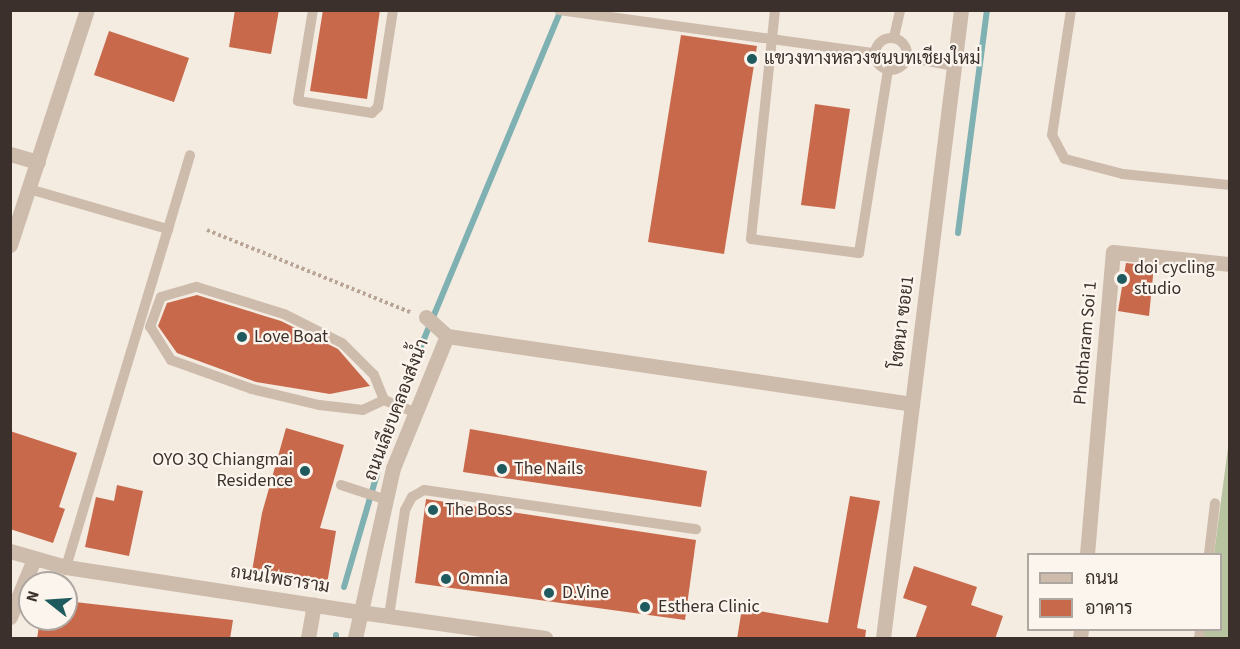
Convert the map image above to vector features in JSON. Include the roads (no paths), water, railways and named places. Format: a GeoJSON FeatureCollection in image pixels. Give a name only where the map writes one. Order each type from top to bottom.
{"type":"FeatureCollection","features":[{"type":"Feature","properties":{"kind":"street"},"geometry":{"type":"LineString","coordinates":[[10,245],[87,10]]}},
{"type":"Feature","properties":{"kind":"street","name":"โชตนา ซอย1"},"geometry":{"type":"LineString","coordinates":[[883,639],[961,10]]}},
{"type":"Feature","properties":{"kind":"street"},"geometry":{"type":"LineString","coordinates":[[10,154],[38,162]]}},
{"type":"Feature","properties":{"kind":"street","name":"Photharam Soi 1"},"geometry":{"type":"LineString","coordinates":[[1087,553],[1113,252],[1230,264]]}},
{"type":"Feature","properties":{"kind":"street"},"geometry":{"type":"LineString","coordinates":[[426,317],[447,336],[912,404]]}},
{"type":"Feature","properties":{"kind":"street","name":"ถนนเลียบคลองส่งน้ำ"},"geometry":{"type":"LineString","coordinates":[[355,639],[384,499],[414,412],[447,336]]}},
{"type":"Feature","properties":{"kind":"street","name":"ถนนโพธาราม"},"geometry":{"type":"LineString","coordinates":[[10,551],[66,567],[545,639]]}},
{"type":"Feature","properties":{"kind":"street"},"geometry":{"type":"LineString","coordinates":[[10,617],[34,559]]}},
{"type":"Feature","properties":{"kind":"street"},"geometry":{"type":"LineString","coordinates":[[308,639],[314,605]]}},
{"type":"Feature","properties":{"kind":"lane"},"geometry":{"type":"LineString","coordinates":[[313,10],[298,101],[372,113],[378,107],[393,10]]}},
{"type":"Feature","properties":{"kind":"lane"},"geometry":{"type":"LineString","coordinates":[[560,10],[874,53]]}},
{"type":"Feature","properties":{"kind":"lane"},"geometry":{"type":"LineString","coordinates":[[776,10],[751,239],[859,253],[888,70]]}},
{"type":"Feature","properties":{"kind":"lane"},"geometry":{"type":"LineString","coordinates":[[894,37],[900,10]]}},
{"type":"Feature","properties":{"kind":"lane"},"geometry":{"type":"LineString","coordinates":[[1071,10],[1052,135],[1065,159],[1123,174],[1230,185]]}},
{"type":"Feature","properties":{"kind":"lane"},"geometry":{"type":"LineString","coordinates":[[894,37],[904,44],[907,57],[901,67],[888,70],[880,66],[874,53],[883,39],[894,37]]}},
{"type":"Feature","properties":{"kind":"lane"},"geometry":{"type":"LineString","coordinates":[[907,57],[954,66]]}},
{"type":"Feature","properties":{"kind":"lane"},"geometry":{"type":"LineString","coordinates":[[66,567],[190,155]]}},
{"type":"Feature","properties":{"kind":"lane"},"geometry":{"type":"LineString","coordinates":[[29,189],[168,229]]}},
{"type":"Feature","properties":{"kind":"lane"},"geometry":{"type":"LineString","coordinates":[[384,400],[363,410],[319,405],[252,389],[171,360],[150,327],[161,297],[196,287],[284,314],[342,343],[374,375],[384,400],[414,412]]}},
{"type":"Feature","properties":{"kind":"lane"},"geometry":{"type":"LineString","coordinates":[[341,485],[384,499]]}},
{"type":"Feature","properties":{"kind":"lane"},"geometry":{"type":"LineString","coordinates":[[389,616],[405,510],[412,497],[424,490],[696,529]]}},
{"type":"Feature","properties":{"kind":"lane"},"geometry":{"type":"LineString","coordinates":[[1209,553],[1215,503]]}},
{"type":"Feature","properties":{"kind":"waterway"},"geometry":{"type":"LineString","coordinates":[[344,587],[399,399],[561,10]]}},
{"type":"Feature","properties":{"kind":"waterway"},"geometry":{"type":"LineString","coordinates":[[958,233],[987,10]]}},
{"type":"Feature","properties":{"kind":"place","name":"แขวงทางหลวงชนบทเชียงใหม่"},"geometry":{"type":"Point","coordinates":[752,59]}},
{"type":"Feature","properties":{"kind":"place","name":"doi cycling studio"},"geometry":{"type":"Point","coordinates":[1122,279]}},
{"type":"Feature","properties":{"kind":"place","name":"Love Boat"},"geometry":{"type":"Point","coordinates":[242,337]}},
{"type":"Feature","properties":{"kind":"place","name":"The Nails"},"geometry":{"type":"Point","coordinates":[502,469]}},
{"type":"Feature","properties":{"kind":"place","name":"OYO 3Q Chiangmai Residence"},"geometry":{"type":"Point","coordinates":[305,471]}},
{"type":"Feature","properties":{"kind":"place","name":"The Boss"},"geometry":{"type":"Point","coordinates":[433,510]}},
{"type":"Feature","properties":{"kind":"place","name":"Omnia"},"geometry":{"type":"Point","coordinates":[446,579]}},
{"type":"Feature","properties":{"kind":"place","name":"D.Vine"},"geometry":{"type":"Point","coordinates":[549,593]}},
{"type":"Feature","properties":{"kind":"place","name":"Esthera Clinic"},"geometry":{"type":"Point","coordinates":[645,607]}}]}
